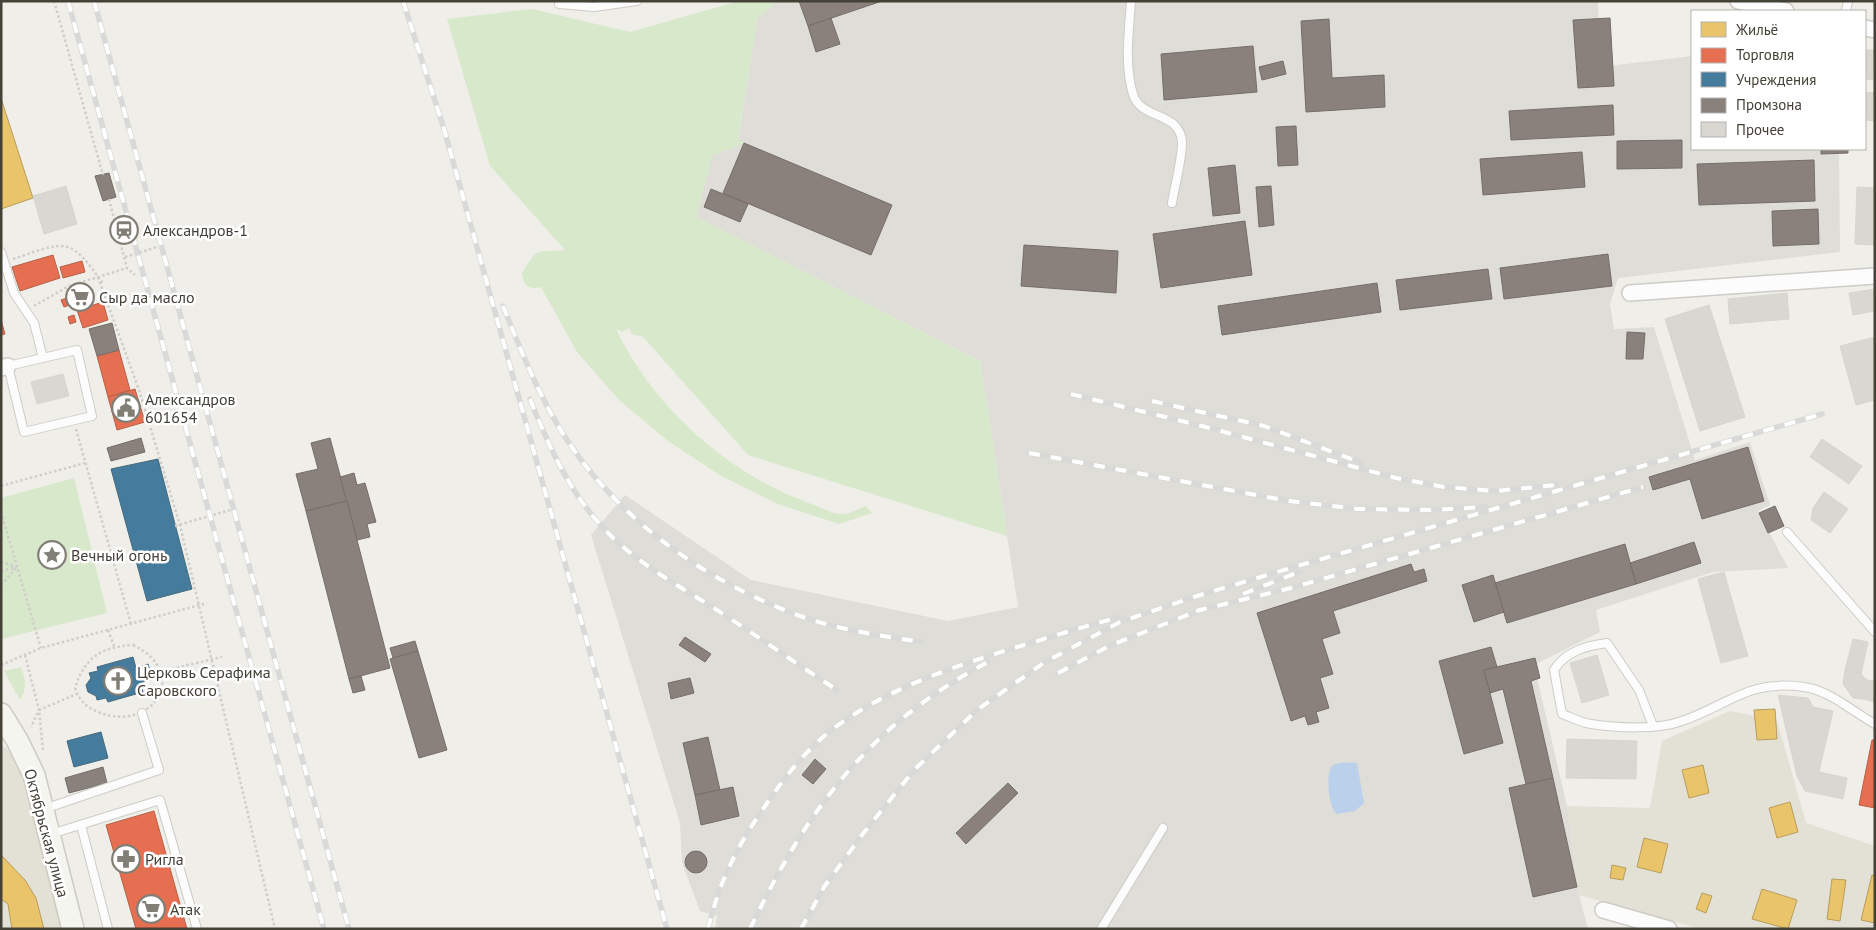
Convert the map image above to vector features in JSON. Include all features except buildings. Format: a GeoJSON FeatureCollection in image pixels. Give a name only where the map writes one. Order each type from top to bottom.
{"type":"FeatureCollection","features":[{"type":"Feature","properties":{"kind":"main road","name":"Октябрьская улица"},"geometry":{"type":"LineString","coordinates":[[1,714],[17,740],[34,776],[73,929]]}},
{"type":"Feature","properties":{"kind":"street"},"geometry":{"type":"LineString","coordinates":[[1738,1],[1781,10]]}},
{"type":"Feature","properties":{"kind":"street"},"geometry":{"type":"LineString","coordinates":[[1630,293],[1875,276]]}},
{"type":"Feature","properties":{"kind":"street"},"geometry":{"type":"LineString","coordinates":[[1603,910],[1669,929]]}},
{"type":"Feature","properties":{"kind":"lane"},"geometry":{"type":"LineString","coordinates":[[559,4],[594,7],[638,1]]}},
{"type":"Feature","properties":{"kind":"lane"},"geometry":{"type":"LineString","coordinates":[[1131,1],[1128,54],[1133,95],[1145,109],[1170,120],[1179,128],[1182,142],[1172,203]]}},
{"type":"Feature","properties":{"kind":"lane"},"geometry":{"type":"LineString","coordinates":[[1,252],[14,293],[34,323],[43,358]]}},
{"type":"Feature","properties":{"kind":"lane"},"geometry":{"type":"LineString","coordinates":[[77,350],[92,416],[24,432],[5,367],[43,358],[77,350]]}},
{"type":"Feature","properties":{"kind":"lane"},"geometry":{"type":"LineString","coordinates":[[1787,532],[1875,632]]}},
{"type":"Feature","properties":{"kind":"lane"},"geometry":{"type":"LineString","coordinates":[[1653,726],[1639,690],[1607,642],[1588,645],[1561,658],[1554,670],[1562,714],[1589,724],[1625,727],[1653,726],[1681,722],[1759,687],[1786,686],[1806,687],[1821,692],[1875,724]]}},
{"type":"Feature","properties":{"kind":"lane"},"geometry":{"type":"LineString","coordinates":[[42,809],[159,770],[142,713]]}},
{"type":"Feature","properties":{"kind":"lane"},"geometry":{"type":"LineString","coordinates":[[49,835],[160,800],[196,929]]}},
{"type":"Feature","properties":{"kind":"lane"},"geometry":{"type":"LineString","coordinates":[[80,825],[108,929]]}},
{"type":"Feature","properties":{"kind":"lane"},"geometry":{"type":"LineString","coordinates":[[1101,929],[1163,828]]}},
{"type":"Feature","properties":{"kind":"path"},"geometry":{"type":"LineString","coordinates":[[54,1],[103,175]]}},
{"type":"Feature","properties":{"kind":"path"},"geometry":{"type":"LineString","coordinates":[[109,199],[127,268],[135,275]]}},
{"type":"Feature","properties":{"kind":"path"},"geometry":{"type":"LineString","coordinates":[[4,262],[54,245],[66,245],[86,260],[104,285]]}},
{"type":"Feature","properties":{"kind":"path"},"geometry":{"type":"LineString","coordinates":[[125,257],[157,247]]}},
{"type":"Feature","properties":{"kind":"path"},"geometry":{"type":"LineString","coordinates":[[25,310],[69,286],[127,268]]}},
{"type":"Feature","properties":{"kind":"path"},"geometry":{"type":"LineString","coordinates":[[98,277],[139,390],[180,525],[275,929]]}},
{"type":"Feature","properties":{"kind":"path"},"geometry":{"type":"LineString","coordinates":[[73,421],[131,624]]}},
{"type":"Feature","properties":{"kind":"path"},"geometry":{"type":"LineString","coordinates":[[1,486],[85,463]]}},
{"type":"Feature","properties":{"kind":"path"},"geometry":{"type":"LineString","coordinates":[[175,526],[230,510]]}},
{"type":"Feature","properties":{"kind":"path"},"geometry":{"type":"LineString","coordinates":[[1,512],[41,648]]}},
{"type":"Feature","properties":{"kind":"path"},"geometry":{"type":"LineString","coordinates":[[1,562],[17,567]]}},
{"type":"Feature","properties":{"kind":"path"},"geometry":{"type":"LineString","coordinates":[[1,571],[17,567]]}},
{"type":"Feature","properties":{"kind":"path"},"geometry":{"type":"LineString","coordinates":[[1,585],[17,567]]}},
{"type":"Feature","properties":{"kind":"path"},"geometry":{"type":"LineString","coordinates":[[1,664],[41,648],[208,603]]}},
{"type":"Feature","properties":{"kind":"path"},"geometry":{"type":"LineString","coordinates":[[108,630],[114,646]]}},
{"type":"Feature","properties":{"kind":"path"},"geometry":{"type":"LineString","coordinates":[[133,645],[145,650],[156,660],[162,671],[159,693],[152,705],[142,713],[130,717],[112,718],[94,711],[79,700],[75,688],[78,678],[88,663],[100,652],[114,646],[133,645]]}},
{"type":"Feature","properties":{"kind":"path"},"geometry":{"type":"LineString","coordinates":[[25,655],[39,710],[44,760]]}},
{"type":"Feature","properties":{"kind":"path"},"geometry":{"type":"LineString","coordinates":[[162,671],[222,656]]}},
{"type":"Feature","properties":{"kind":"path"},"geometry":{"type":"LineString","coordinates":[[29,731],[39,710],[77,694]]}},
{"type":"Feature","properties":{"kind":"shaded area"},"geometry":{"type":"Polygon","coordinates":[[[777,1],[1598,1],[1600,67],[1691,56],[1691,150],[1839,150],[1840,252],[1618,278],[1610,304],[1614,329],[1654,327],[1695,460],[1750,442],[1770,505],[1758,511],[1788,568],[1713,572],[1596,610],[1600,632],[1534,665],[1567,806],[1579,895],[1588,929],[715,929],[717,916],[700,911],[682,863],[680,823],[591,535],[625,495],[751,580],[948,621],[1018,607],[980,361],[696,217],[712,156],[743,143],[738,141],[757,19],[777,1]]]}},
{"type":"Feature","properties":{"kind":"shaded area"},"geometry":{"type":"Polygon","coordinates":[[[1730,711],[1777,720],[1806,823],[1875,846],[1875,929],[1700,929],[1579,895],[1567,806],[1650,808],[1662,741],[1730,711]]]}},
{"type":"Feature","properties":{"kind":"shaded area"},"geometry":{"type":"Polygon","coordinates":[[[1,745],[7,749],[19,766],[63,929],[1,929],[1,745]]]}},
{"type":"Feature","properties":{"kind":"green space"},"geometry":{"type":"Polygon","coordinates":[[[739,1],[777,1],[757,19],[738,140],[744,143],[712,156],[696,217],[980,361],[1007,536],[748,455],[643,337],[632,334],[629,328],[622,332],[616,329],[650,385],[672,411],[722,456],[750,475],[779,490],[829,511],[844,514],[866,506],[872,513],[839,524],[778,504],[721,476],[668,441],[619,400],[577,352],[541,287],[530,287],[524,281],[522,273],[536,254],[544,251],[565,250],[490,166],[447,19],[532,9],[630,32],[739,1]]]}},
{"type":"Feature","properties":{"kind":"green space"},"geometry":{"type":"Polygon","coordinates":[[[74,478],[107,613],[1,639],[1,498],[74,478]]]}},
{"type":"Feature","properties":{"kind":"green space"},"geometry":{"type":"Polygon","coordinates":[[[21,667],[25,684],[20,700],[4,671],[21,667]]]}},
{"type":"Feature","properties":{"kind":"water"},"geometry":{"type":"Polygon","coordinates":[[[1338,763],[1357,763],[1364,803],[1355,811],[1337,814],[1331,805],[1330,798],[1328,781],[1331,768],[1338,763]]]}},
{"type":"Feature","properties":{"kind":"railway"},"geometry":{"type":"LineString","coordinates":[[68,1],[324,929]]}},
{"type":"Feature","properties":{"kind":"railway"},"geometry":{"type":"LineString","coordinates":[[94,1],[349,929]]}},
{"type":"Feature","properties":{"kind":"railway"},"geometry":{"type":"LineString","coordinates":[[403,1],[444,129],[667,929]]}},
{"type":"Feature","properties":{"kind":"railway"},"geometry":{"type":"LineString","coordinates":[[503,306],[540,391],[567,440],[589,470],[641,524],[702,568],[768,603],[832,626],[922,642]]}},
{"type":"Feature","properties":{"kind":"railway"},"geometry":{"type":"LineString","coordinates":[[1071,394],[1202,426],[1396,478],[1444,487],[1496,491],[1556,485]]}},
{"type":"Feature","properties":{"kind":"railway"},"geometry":{"type":"LineString","coordinates":[[530,399],[553,453],[572,487],[595,519],[620,545],[674,584],[837,690]]}},
{"type":"Feature","properties":{"kind":"railway"},"geometry":{"type":"LineString","coordinates":[[1152,401],[1264,426],[1362,463]]}},
{"type":"Feature","properties":{"kind":"railway"},"geometry":{"type":"LineString","coordinates":[[801,929],[824,887],[862,835],[914,770],[977,710],[1045,662],[1120,622],[1197,596],[1294,567],[1822,414]]}},
{"type":"Feature","properties":{"kind":"railway"},"geometry":{"type":"LineString","coordinates":[[1029,453],[1289,501],[1358,509],[1431,510],[1485,507]]}},
{"type":"Feature","properties":{"kind":"railway"},"geometry":{"type":"LineString","coordinates":[[1196,611],[1291,588],[1643,487]]}},
{"type":"Feature","properties":{"kind":"railway"},"geometry":{"type":"LineString","coordinates":[[1243,594],[1299,572]]}},
{"type":"Feature","properties":{"kind":"railway"},"geometry":{"type":"LineString","coordinates":[[1058,673],[1111,645],[1203,609]]}},
{"type":"Feature","properties":{"kind":"railway"},"geometry":{"type":"LineString","coordinates":[[708,929],[717,896],[729,866],[745,838],[785,778],[810,749],[829,732],[870,705],[914,683],[960,665],[1120,617]]}},
{"type":"Feature","properties":{"kind":"railway"},"geometry":{"type":"LineString","coordinates":[[750,929],[794,846],[819,808],[846,774],[875,743],[909,713],[946,687],[988,662]]}},
{"type":"Feature","properties":{"kind":"place","name":"Александров-1"},"geometry":{"type":"Point","coordinates":[124,230]}},
{"type":"Feature","properties":{"kind":"place","name":"Сыр да масло"},"geometry":{"type":"Point","coordinates":[80,297]}},
{"type":"Feature","properties":{"kind":"place","name":"Александров 601654"},"geometry":{"type":"Point","coordinates":[126,408]}},
{"type":"Feature","properties":{"kind":"place","name":"Вечный огонь"},"geometry":{"type":"Point","coordinates":[52,555]}},
{"type":"Feature","properties":{"kind":"place","name":"Церковь Серафима Саровского"},"geometry":{"type":"Point","coordinates":[118,681]}},
{"type":"Feature","properties":{"kind":"place","name":"Ригла"},"geometry":{"type":"Point","coordinates":[126,859]}},
{"type":"Feature","properties":{"kind":"place","name":"Атак"},"geometry":{"type":"Point","coordinates":[151,909]}}]}
